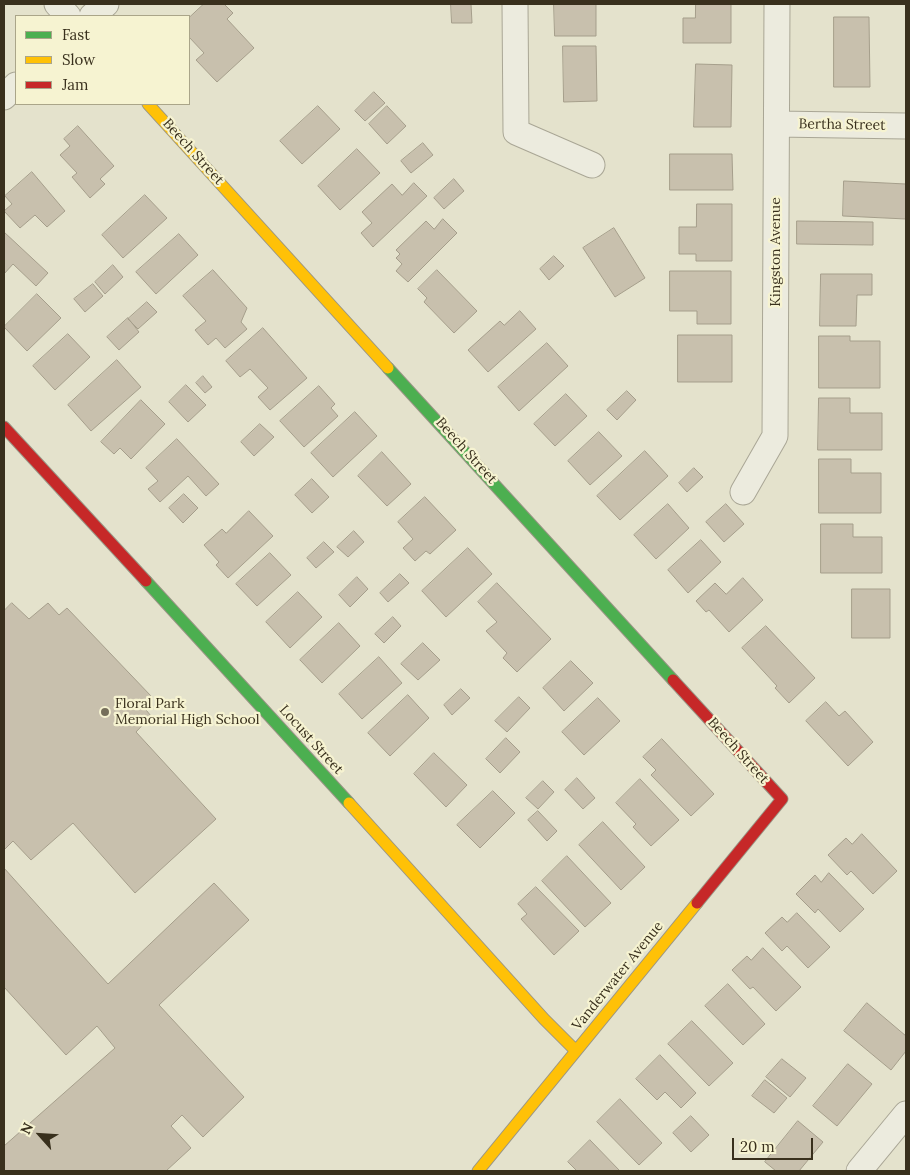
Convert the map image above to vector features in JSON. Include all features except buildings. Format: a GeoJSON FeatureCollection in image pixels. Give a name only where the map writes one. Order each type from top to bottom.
{"type":"FeatureCollection","features":[{"type":"Feature","properties":{"kind":"street"},"geometry":{"type":"LineString","coordinates":[[57,4],[67,15]]}},
{"type":"Feature","properties":{"kind":"street"},"geometry":{"type":"LineString","coordinates":[[93,15],[106,4]]}},
{"type":"Feature","properties":{"kind":"street"},"geometry":{"type":"LineString","coordinates":[[515,4],[516,132],[592,165]]}},
{"type":"Feature","properties":{"kind":"street","name":"Kingston Avenue"},"geometry":{"type":"LineString","coordinates":[[743,492],[775,436],[777,4]]}},
{"type":"Feature","properties":{"kind":"street"},"geometry":{"type":"LineString","coordinates":[[4,97],[15,86]]}},
{"type":"Feature","properties":{"kind":"street","name":"Beech Street"},"geometry":{"type":"LineString","coordinates":[[149,105],[782,799]]}},
{"type":"Feature","properties":{"kind":"street","name":"Bertha Street"},"geometry":{"type":"LineString","coordinates":[[777,124],[906,126]]}},
{"type":"Feature","properties":{"kind":"street","name":"Locust Street"},"geometry":{"type":"LineString","coordinates":[[4,427],[544,1019],[576,1051]]}},
{"type":"Feature","properties":{"kind":"street","name":"Vanderwater Avenue"},"geometry":{"type":"LineString","coordinates":[[478,1171],[782,799]]}},
{"type":"Feature","properties":{"kind":"street"},"geometry":{"type":"LineString","coordinates":[[858,1171],[906,1114]]}},
{"type":"Feature","properties":{"kind":"traffic: fast"},"geometry":{"type":"LineString","coordinates":[[388,368],[673,680]]}},
{"type":"Feature","properties":{"kind":"traffic: fast"},"geometry":{"type":"LineString","coordinates":[[146,581],[349,803]]}},
{"type":"Feature","properties":{"kind":"traffic: slow"},"geometry":{"type":"LineString","coordinates":[[149,105],[388,368]]}},
{"type":"Feature","properties":{"kind":"traffic: slow"},"geometry":{"type":"LineString","coordinates":[[349,803],[544,1019],[576,1051]]}},
{"type":"Feature","properties":{"kind":"traffic: slow"},"geometry":{"type":"LineString","coordinates":[[478,1171],[697,903]]}},
{"type":"Feature","properties":{"kind":"traffic: jam"},"geometry":{"type":"LineString","coordinates":[[4,427],[146,581]]}},
{"type":"Feature","properties":{"kind":"traffic: jam"},"geometry":{"type":"LineString","coordinates":[[673,680],[782,799],[697,903]]}},
{"type":"Feature","properties":{"kind":"place","name":"Floral Park Memorial High School"},"geometry":{"type":"Point","coordinates":[105,712]}}]}
